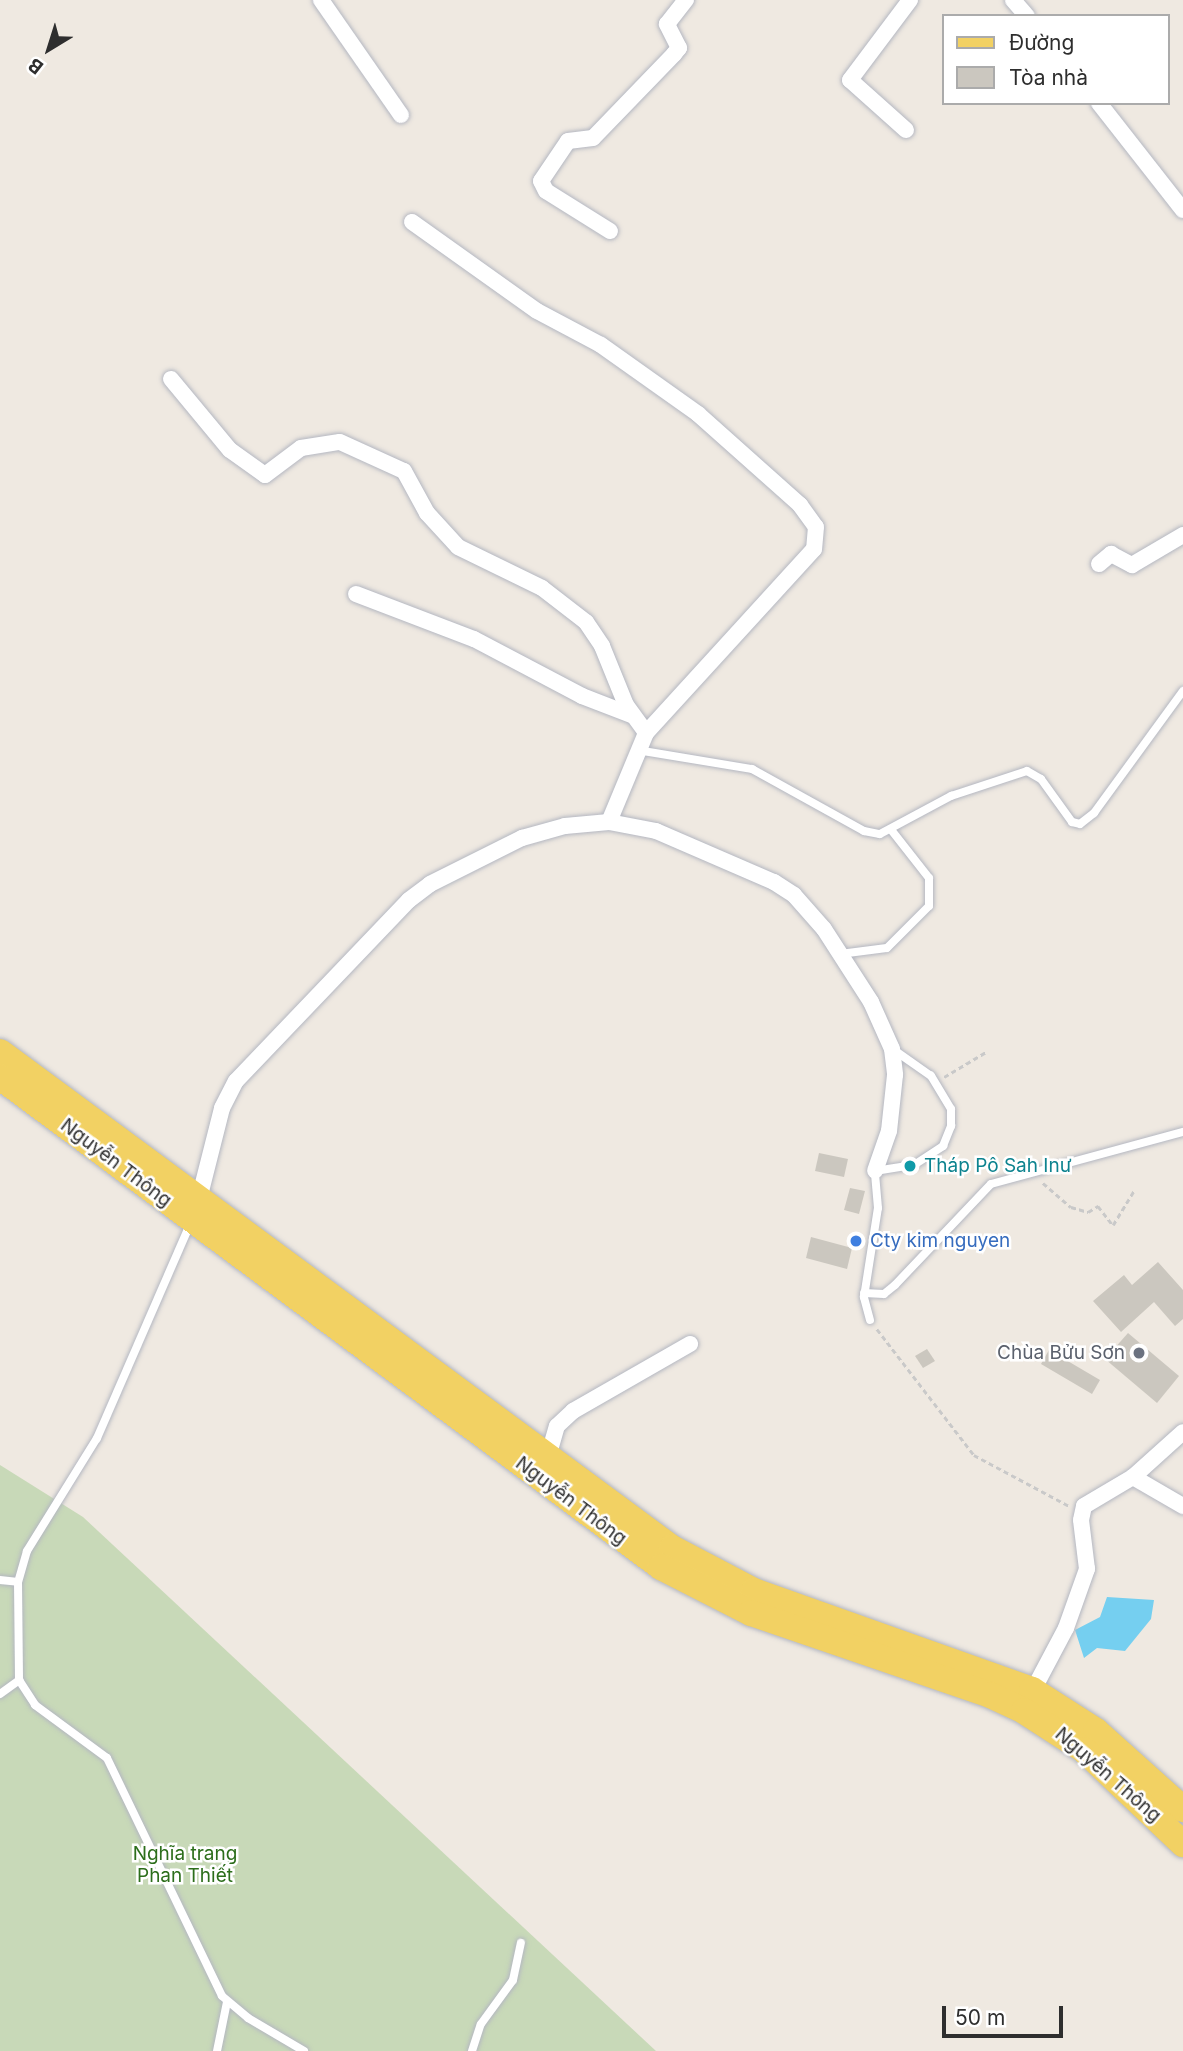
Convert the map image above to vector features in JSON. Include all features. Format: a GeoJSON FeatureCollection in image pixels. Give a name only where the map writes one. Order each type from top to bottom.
{"type":"FeatureCollection","features":[{"type":"Feature","properties":{"kind":"main road","name":"Nguyễn Thông"},"geometry":{"type":"LineString","coordinates":[[0,1052],[197,1208],[689,1584],[751,1613],[990,1695],[1028,1700],[1183,1844]]}},
{"type":"Feature","properties":{"kind":"main road","name":"Nguyễn Thông"},"geometry":{"type":"LineString","coordinates":[[0,1077],[197,1208],[548,1457],[642,1528],[726,1579],[1028,1700],[1123,1752],[1183,1809]]}},
{"type":"Feature","properties":{"kind":"street"},"geometry":{"type":"LineString","coordinates":[[321,0],[401,115]]}},
{"type":"Feature","properties":{"kind":"street"},"geometry":{"type":"LineString","coordinates":[[610,231],[546,191],[541,181],[568,141],[593,138],[674,54],[678,43],[667,24],[686,0]]}},
{"type":"Feature","properties":{"kind":"street"},"geometry":{"type":"LineString","coordinates":[[906,130],[850,80],[910,0]]}},
{"type":"Feature","properties":{"kind":"street"},"geometry":{"type":"LineString","coordinates":[[1013,0],[1025,14]]}},
{"type":"Feature","properties":{"kind":"street"},"geometry":{"type":"LineString","coordinates":[[1101,105],[1183,210]]}},
{"type":"Feature","properties":{"kind":"street"},"geometry":{"type":"LineString","coordinates":[[412,222],[537,311],[601,345],[698,414],[765,472],[816,527],[814,549],[646,733],[635,750],[609,822]]}},
{"type":"Feature","properties":{"kind":"street"},"geometry":{"type":"LineString","coordinates":[[171,379],[230,450],[265,475],[301,449],[340,442],[404,471],[427,513],[458,547],[542,588],[586,622],[602,646],[631,715],[646,733]]}},
{"type":"Feature","properties":{"kind":"street"},"geometry":{"type":"LineString","coordinates":[[1099,564],[1111,554],[1132,565],[1183,535]]}},
{"type":"Feature","properties":{"kind":"street"},"geometry":{"type":"LineString","coordinates":[[356,594],[474,639],[582,696],[631,715]]}},
{"type":"Feature","properties":{"kind":"street"},"geometry":{"type":"LineString","coordinates":[[197,1208],[222,1108],[236,1081],[409,900],[430,884],[522,838],[565,826],[609,822],[665,834],[787,890],[824,929],[883,1024],[892,1049],[895,1075],[889,1132],[875,1171]]}},
{"type":"Feature","properties":{"kind":"street"},"geometry":{"type":"LineString","coordinates":[[548,1457],[557,1426],[573,1412],[690,1344]]}},
{"type":"Feature","properties":{"kind":"street"},"geometry":{"type":"LineString","coordinates":[[1028,1700],[1066,1628],[1087,1569],[1081,1512],[1089,1500],[1133,1477],[1183,1432]]}},
{"type":"Feature","properties":{"kind":"street"},"geometry":{"type":"LineString","coordinates":[[1133,1477],[1183,1506]]}},
{"type":"Feature","properties":{"kind":"lane"},"geometry":{"type":"LineString","coordinates":[[635,750],[752,769],[864,831],[880,834],[892,831],[951,796],[1027,771],[1041,779],[1072,822],[1086,822],[1183,691]]}},
{"type":"Feature","properties":{"kind":"lane"},"geometry":{"type":"LineString","coordinates":[[840,954],[887,948],[929,906],[929,878],[892,831]]}},
{"type":"Feature","properties":{"kind":"lane"},"geometry":{"type":"LineString","coordinates":[[870,1320],[864,1293],[878,1208],[875,1171],[914,1165],[943,1146],[951,1126],[951,1110],[931,1076],[892,1049]]}},
{"type":"Feature","properties":{"kind":"lane"},"geometry":{"type":"LineString","coordinates":[[864,1293],[884,1294],[895,1286],[991,1184],[1183,1132]]}},
{"type":"Feature","properties":{"kind":"lane"},"geometry":{"type":"LineString","coordinates":[[197,1208],[97,1438],[27,1550],[18,1582],[19,1680],[35,1705],[107,1758],[209,1973],[227,2002],[304,2051]]}},
{"type":"Feature","properties":{"kind":"lane"},"geometry":{"type":"LineString","coordinates":[[0,1580],[18,1582]]}},
{"type":"Feature","properties":{"kind":"lane"},"geometry":{"type":"LineString","coordinates":[[0,1694],[19,1680]]}},
{"type":"Feature","properties":{"kind":"lane"},"geometry":{"type":"LineString","coordinates":[[472,2051],[481,2024],[513,1980],[521,1943]]}},
{"type":"Feature","properties":{"kind":"lane"},"geometry":{"type":"LineString","coordinates":[[217,2051],[227,2002]]}},
{"type":"Feature","properties":{"kind":"path"},"geometry":{"type":"LineString","coordinates":[[947,1074],[986,1052]]}},
{"type":"Feature","properties":{"kind":"path"},"geometry":{"type":"LineString","coordinates":[[1032,1172],[1071,1206],[1088,1212],[1098,1206],[1113,1225],[1135,1189]]}},
{"type":"Feature","properties":{"kind":"path"},"geometry":{"type":"LineString","coordinates":[[870,1320],[974,1455],[1081,1512]]}},
{"type":"Feature","properties":{"kind":"green space","name":"Nghĩa trang Phan Thiết"},"geometry":{"type":"Polygon","coordinates":[[[0,1465],[83,1517],[656,2051],[0,2051],[0,1465]]]}},
{"type":"Feature","properties":{"kind":"water"},"geometry":{"type":"Polygon","coordinates":[[[1107,1597],[1154,1600],[1151,1619],[1125,1651],[1097,1648],[1084,1658],[1075,1630],[1100,1617],[1107,1597]]]}},
{"type":"Feature","properties":{"kind":"building"},"geometry":{"type":"Polygon","coordinates":[[[819,1153],[848,1159],[844,1177],[815,1171],[819,1153]]]}},
{"type":"Feature","properties":{"kind":"building"},"geometry":{"type":"Polygon","coordinates":[[[850,1188],[865,1191],[859,1214],[844,1210],[850,1188]]]}},
{"type":"Feature","properties":{"kind":"building"},"geometry":{"type":"Polygon","coordinates":[[[811,1237],[852,1248],[847,1269],[806,1258],[811,1237]]]}},
{"type":"Feature","properties":{"kind":"building"},"geometry":{"type":"Polygon","coordinates":[[[1158,1262],[1183,1290],[1183,1319],[1175,1326],[1154,1302],[1121,1332],[1093,1301],[1124,1275],[1132,1285],[1158,1262]]]}},
{"type":"Feature","properties":{"kind":"building"},"geometry":{"type":"Polygon","coordinates":[[[1128,1333],[1179,1376],[1157,1403],[1105,1359],[1128,1333]]]}},
{"type":"Feature","properties":{"kind":"building"},"geometry":{"type":"Polygon","coordinates":[[[927,1349],[935,1361],[923,1368],[915,1356],[927,1349]]]}},
{"type":"Feature","properties":{"kind":"building"},"geometry":{"type":"Polygon","coordinates":[[[1049,1350],[1100,1380],[1092,1394],[1041,1364],[1049,1350]]]}},
{"type":"Feature","properties":{"kind":"place","name":"Tháp Pô Sah Inư"},"geometry":{"type":"Point","coordinates":[910,1166]}},
{"type":"Feature","properties":{"kind":"place","name":"Cty kim nguyen"},"geometry":{"type":"Point","coordinates":[856,1241]}},
{"type":"Feature","properties":{"kind":"place","name":"Chùa Bửu Sơn"},"geometry":{"type":"Point","coordinates":[1139,1353]}}]}
